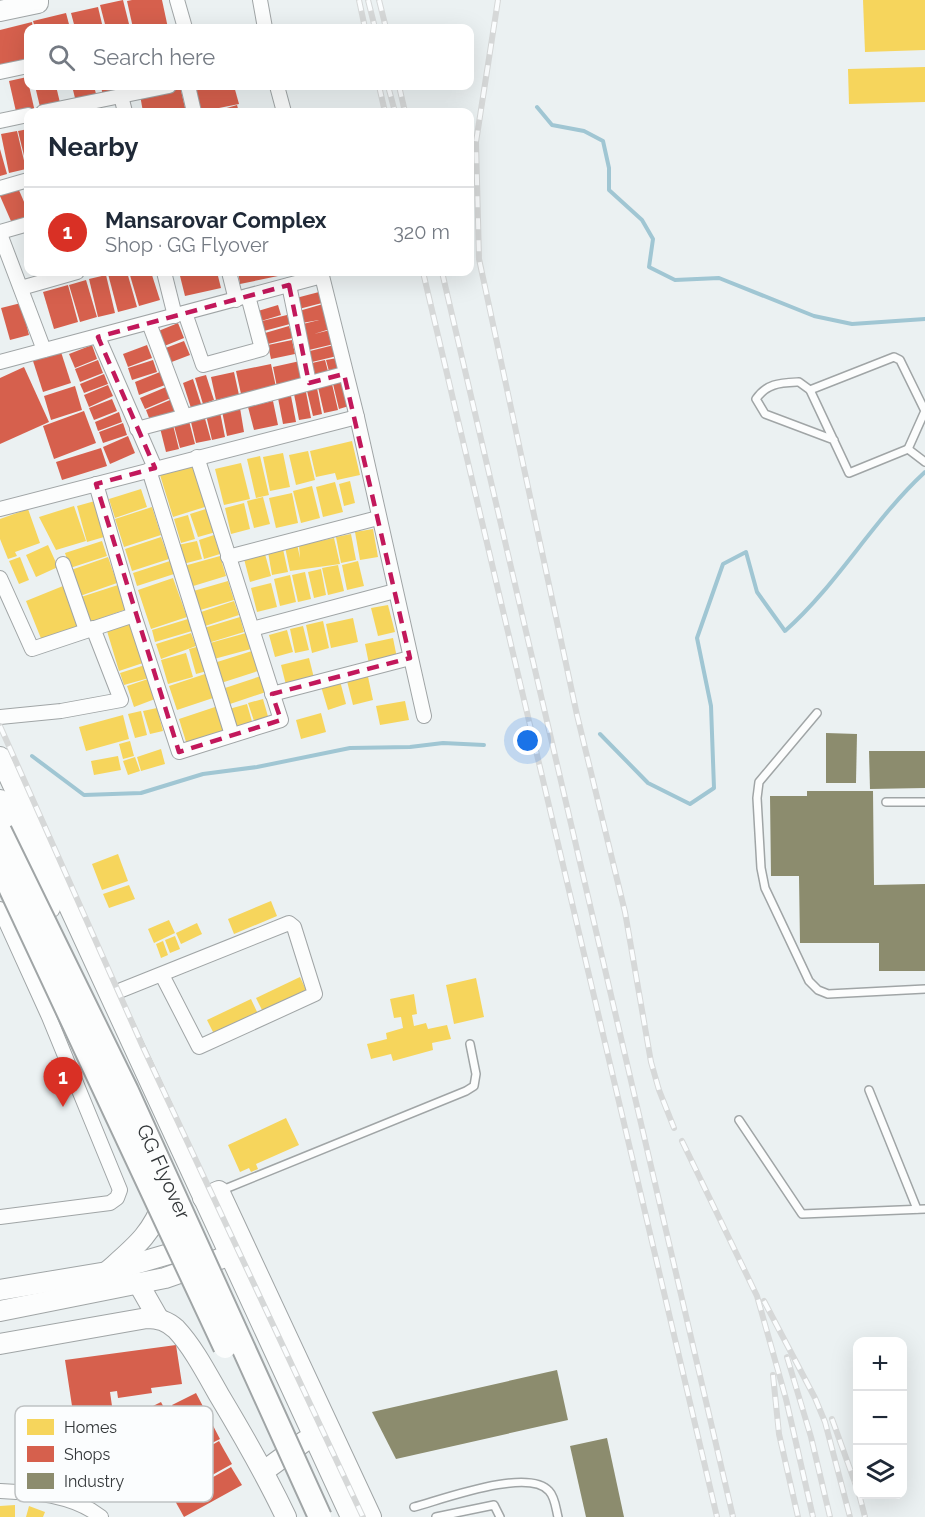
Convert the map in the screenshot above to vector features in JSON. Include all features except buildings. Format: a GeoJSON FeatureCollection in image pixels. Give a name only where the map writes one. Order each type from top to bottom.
{"type":"FeatureCollection","features":[{"type":"Feature","properties":{"kind":"main road"},"geometry":{"type":"LineString","coordinates":[[0,757],[109,995],[371,1517]]}},
{"type":"Feature","properties":{"kind":"main road"},"geometry":{"type":"LineString","coordinates":[[0,800],[93,1001],[175,1165],[217,1238],[351,1517]]}},
{"type":"Feature","properties":{"kind":"main road","name":"GG Flyover"},"geometry":{"type":"LineString","coordinates":[[0,831],[127,1091],[320,1517]]}},
{"type":"Feature","properties":{"kind":"main road","name":"GG Flyover"},"geometry":{"type":"LineString","coordinates":[[0,866],[304,1517]]}},
{"type":"Feature","properties":{"kind":"main road"},"geometry":{"type":"LineString","coordinates":[[107,1272],[149,1232],[158,1218],[175,1165]]}},
{"type":"Feature","properties":{"kind":"main road"},"geometry":{"type":"LineString","coordinates":[[211,1195],[217,1238]]}},
{"type":"Feature","properties":{"kind":"main road"},"geometry":{"type":"LineString","coordinates":[[0,1290],[107,1272],[159,1259],[217,1238]]}},
{"type":"Feature","properties":{"kind":"main road"},"geometry":{"type":"LineString","coordinates":[[0,1311],[144,1282],[189,1271],[225,1257]]}},
{"type":"Feature","properties":{"kind":"main road"},"geometry":{"type":"LineString","coordinates":[[225,1257],[239,1300],[340,1517]]}},
{"type":"Feature","properties":{"kind":"main road"},"geometry":{"type":"LineString","coordinates":[[144,1282],[239,1300]]}},
{"type":"Feature","properties":{"kind":"main road"},"geometry":{"type":"LineString","coordinates":[[144,1282],[158,1318],[177,1330],[264,1471],[286,1517]]}},
{"type":"Feature","properties":{"kind":"main road"},"geometry":{"type":"LineString","coordinates":[[0,1344],[158,1318]]}},
{"type":"Feature","properties":{"kind":"main road"},"geometry":{"type":"LineString","coordinates":[[264,1471],[305,1441]]}},
{"type":"Feature","properties":{"kind":"street"},"geometry":{"type":"LineString","coordinates":[[177,0],[183,24]]}},
{"type":"Feature","properties":{"kind":"street"},"geometry":{"type":"LineString","coordinates":[[260,0],[265,24]]}},
{"type":"Feature","properties":{"kind":"street"},"geometry":{"type":"LineString","coordinates":[[0,72],[24,67]]}},
{"type":"Feature","properties":{"kind":"street"},"geometry":{"type":"LineString","coordinates":[[63,108],[150,90]]}},
{"type":"Feature","properties":{"kind":"street"},"geometry":{"type":"LineString","coordinates":[[189,90],[193,108]]}},
{"type":"Feature","properties":{"kind":"street"},"geometry":{"type":"LineString","coordinates":[[278,90],[283,108]]}},
{"type":"Feature","properties":{"kind":"street"},"geometry":{"type":"LineString","coordinates":[[122,96],[124,108]]}},
{"type":"Feature","properties":{"kind":"street"},"geometry":{"type":"LineString","coordinates":[[0,122],[24,117]]}},
{"type":"Feature","properties":{"kind":"street"},"geometry":{"type":"LineString","coordinates":[[0,188],[24,181]]}},
{"type":"Feature","properties":{"kind":"street"},"geometry":{"type":"LineString","coordinates":[[24,225],[0,233],[44,350]]}},
{"type":"Feature","properties":{"kind":"street"},"geometry":{"type":"LineString","coordinates":[[21,288],[62,276]]}},
{"type":"Feature","properties":{"kind":"street"},"geometry":{"type":"LineString","coordinates":[[165,276],[203,366],[262,349],[231,276]]}},
{"type":"Feature","properties":{"kind":"street"},"geometry":{"type":"LineString","coordinates":[[0,362],[180,315],[315,276]]}},
{"type":"Feature","properties":{"kind":"street"},"geometry":{"type":"LineString","coordinates":[[321,276],[344,374],[357,417],[424,716]]}},
{"type":"Feature","properties":{"kind":"street"},"geometry":{"type":"LineString","coordinates":[[289,285],[309,382]]}},
{"type":"Feature","properties":{"kind":"street"},"geometry":{"type":"LineString","coordinates":[[149,323],[184,416]]}},
{"type":"Feature","properties":{"kind":"street"},"geometry":{"type":"LineString","coordinates":[[98,337],[152,469],[232,735]]}},
{"type":"Feature","properties":{"kind":"street"},"geometry":{"type":"LineString","coordinates":[[137,429],[344,374]]}},
{"type":"Feature","properties":{"kind":"street"},"geometry":{"type":"LineString","coordinates":[[0,509],[357,417]]}},
{"type":"Feature","properties":{"kind":"street"},"geometry":{"type":"LineString","coordinates":[[96,484],[134,615],[179,752],[281,720],[197,457]]}},
{"type":"Feature","properties":{"kind":"street"},"geometry":{"type":"LineString","coordinates":[[228,556],[378,518]]}},
{"type":"Feature","properties":{"kind":"street"},"geometry":{"type":"LineString","coordinates":[[0,717],[61,711],[121,700],[63,564]]}},
{"type":"Feature","properties":{"kind":"street"},"geometry":{"type":"LineString","coordinates":[[0,578],[32,649],[134,615]]}},
{"type":"Feature","properties":{"kind":"street"},"geometry":{"type":"LineString","coordinates":[[252,629],[395,591]]}},
{"type":"Feature","properties":{"kind":"street"},"geometry":{"type":"LineString","coordinates":[[272,694],[411,658]]}},
{"type":"Feature","properties":{"kind":"street"},"geometry":{"type":"LineString","coordinates":[[0,909],[49,1017],[120,1190],[117,1198],[110,1203],[0,1217]]}},
{"type":"Feature","properties":{"kind":"street"},"geometry":{"type":"LineString","coordinates":[[109,995],[289,923],[294,927],[315,994],[199,1047],[162,975]]}},
{"type":"Feature","properties":{"kind":"street"},"geometry":{"type":"LineString","coordinates":[[0,1491],[15,1492]]}},
{"type":"Feature","properties":{"kind":"street"},"geometry":{"type":"LineString","coordinates":[[78,1502],[101,1517]]}},
{"type":"Feature","properties":{"kind":"lane"},"geometry":{"type":"LineString","coordinates":[[810,390],[894,357],[900,360],[925,411],[908,449],[849,473],[834,440],[810,390],[799,381],[774,384],[763,388],[756,399],[765,414],[834,440]]}},
{"type":"Feature","properties":{"kind":"lane"},"geometry":{"type":"LineString","coordinates":[[908,449],[925,462]]}},
{"type":"Feature","properties":{"kind":"lane"},"geometry":{"type":"LineString","coordinates":[[817,713],[759,782],[757,798],[760,868],[765,888],[810,981],[818,990],[828,994],[925,989]]}},
{"type":"Feature","properties":{"kind":"lane"},"geometry":{"type":"LineString","coordinates":[[886,802],[925,802]]}},
{"type":"Feature","properties":{"kind":"lane"},"geometry":{"type":"LineString","coordinates":[[211,1195],[466,1091],[474,1086],[476,1080],[470,1044]]}},
{"type":"Feature","properties":{"kind":"lane"},"geometry":{"type":"LineString","coordinates":[[739,1120],[802,1214],[921,1209],[869,1090]]}},
{"type":"Feature","properties":{"kind":"lane"},"geometry":{"type":"LineString","coordinates":[[414,1507],[506,1483],[525,1481],[536,1483],[549,1490],[558,1517]]}},
{"type":"Feature","properties":{"kind":"lane"},"geometry":{"type":"LineString","coordinates":[[441,1516],[473,1513],[494,1504],[500,1517]]}},
{"type":"Feature","properties":{"kind":"highlighted area"},"geometry":{"type":"Polygon","coordinates":[[[289,285],[309,383],[344,374],[410,658],[272,694],[281,720],[179,752],[96,484],[155,468],[98,337],[289,285]]]}},
{"type":"Feature","properties":{"kind":"waterway"},"geometry":{"type":"LineString","coordinates":[[537,107],[552,125],[584,131],[603,141],[609,168],[609,190],[642,220],[653,239],[649,267],[675,280],[719,278],[814,316],[852,324],[925,319]]}},
{"type":"Feature","properties":{"kind":"waterway"},"geometry":{"type":"LineString","coordinates":[[600,734],[648,783],[690,804],[714,788],[711,706],[697,638],[723,564],[746,552],[757,592],[785,631],[822,593],[889,510],[925,472]]}},
{"type":"Feature","properties":{"kind":"waterway"},"geometry":{"type":"LineString","coordinates":[[32,756],[84,795],[141,793],[203,774],[257,767],[350,748],[410,747],[443,743],[484,745]]}},
{"type":"Feature","properties":{"kind":"railway"},"geometry":{"type":"LineString","coordinates":[[359,0],[364,24]]}},
{"type":"Feature","properties":{"kind":"railway"},"geometry":{"type":"LineString","coordinates":[[368,0],[374,24]]}},
{"type":"Feature","properties":{"kind":"railway"},"geometry":{"type":"LineString","coordinates":[[379,0],[385,24]]}},
{"type":"Feature","properties":{"kind":"railway"},"geometry":{"type":"LineString","coordinates":[[498,0],[476,142],[479,259],[577,715],[625,912],[651,1062],[674,1128]]}},
{"type":"Feature","properties":{"kind":"railway"},"geometry":{"type":"LineString","coordinates":[[380,90],[384,108]]}},
{"type":"Feature","properties":{"kind":"railway"},"geometry":{"type":"LineString","coordinates":[[389,90],[394,108]]}},
{"type":"Feature","properties":{"kind":"railway"},"geometry":{"type":"LineString","coordinates":[[400,90],[404,108]]}},
{"type":"Feature","properties":{"kind":"railway"},"geometry":{"type":"LineString","coordinates":[[424,276],[717,1517]]}},
{"type":"Feature","properties":{"kind":"railway"},"geometry":{"type":"LineString","coordinates":[[443,276],[733,1517]]}},
{"type":"Feature","properties":{"kind":"railway"},"geometry":{"type":"LineString","coordinates":[[0,726],[143,1047],[363,1517]]}},
{"type":"Feature","properties":{"kind":"railway"},"geometry":{"type":"LineString","coordinates":[[682,1141],[757,1296],[786,1399],[813,1517]]}},
{"type":"Feature","properties":{"kind":"railway"},"geometry":{"type":"LineString","coordinates":[[764,1301],[815,1398],[825,1422],[850,1517]]}},
{"type":"Feature","properties":{"kind":"railway"},"geometry":{"type":"LineString","coordinates":[[787,1357],[811,1437],[830,1517]]}},
{"type":"Feature","properties":{"kind":"railway"},"geometry":{"type":"LineString","coordinates":[[773,1375],[779,1434],[798,1517]]}},
{"type":"Feature","properties":{"kind":"railway"},"geometry":{"type":"LineString","coordinates":[[832,1419],[853,1477]]}},
{"type":"Feature","properties":{"kind":"railway"},"geometry":{"type":"LineString","coordinates":[[860,1499],[865,1517]]}},
{"type":"Feature","properties":{"kind":"place","name":"Mansarovar Complex"},"geometry":{"type":"Point","coordinates":[63,1107]}}]}
